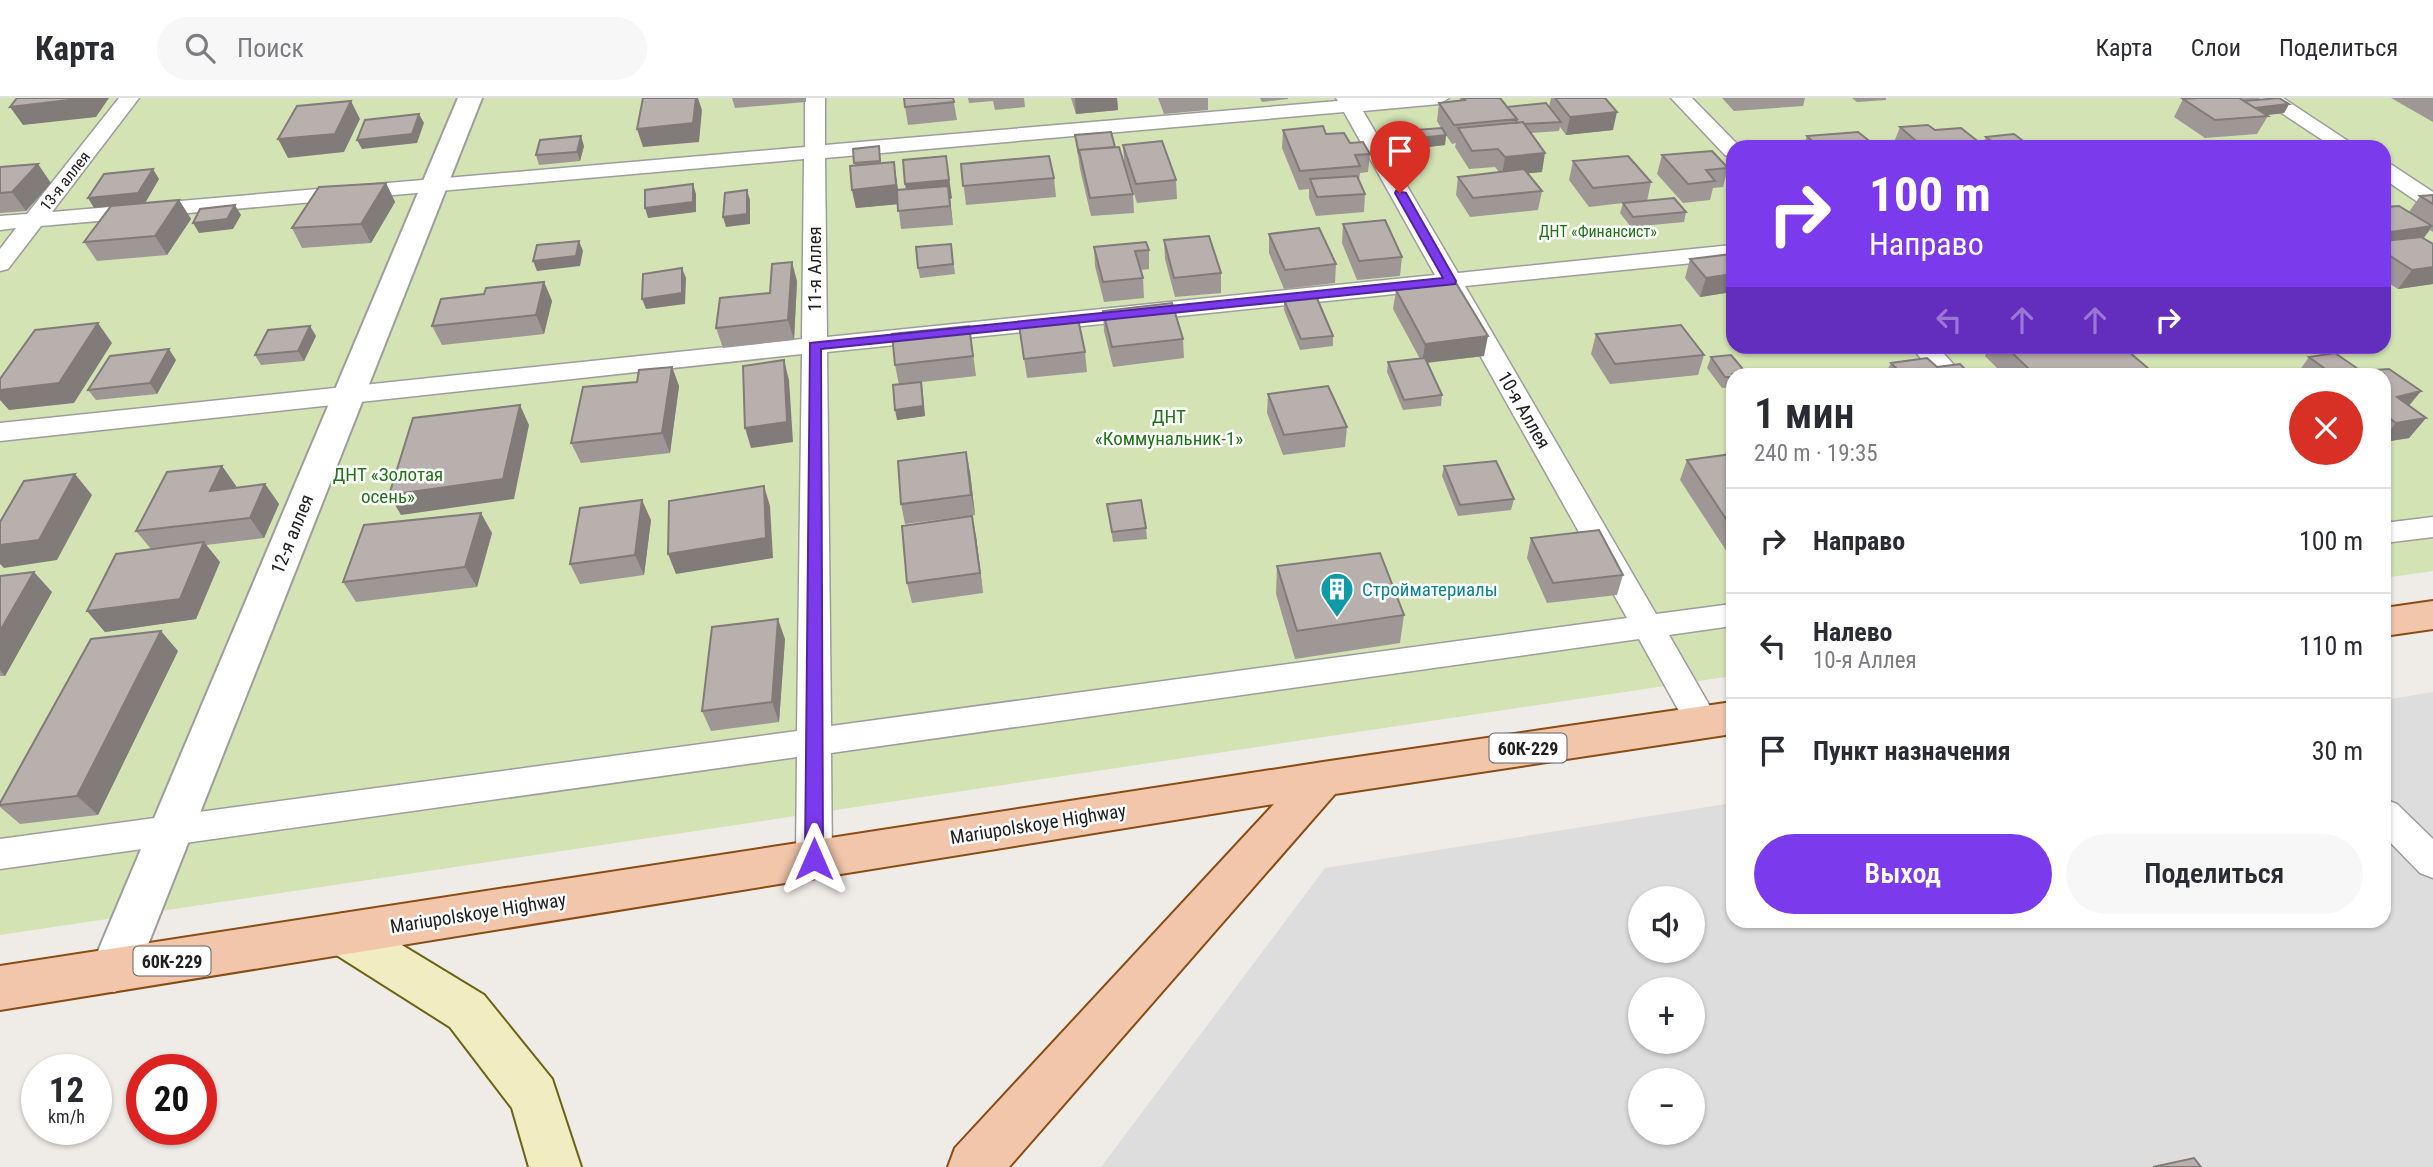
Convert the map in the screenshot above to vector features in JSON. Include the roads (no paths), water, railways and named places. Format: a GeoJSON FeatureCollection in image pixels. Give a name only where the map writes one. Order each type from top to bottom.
{"type":"FeatureCollection","features":[{"type":"Feature","properties":{"kind":"main road"},"geometry":{"type":"LineString","coordinates":[[2391,621],[2433,615]]}},
{"type":"Feature","properties":{"kind":"main road","name":"Mariupolskoye Highway"},"geometry":{"type":"LineString","coordinates":[[343,934],[1322,779],[1717,720]]}},
{"type":"Feature","properties":{"kind":"main road"},"geometry":{"type":"LineString","coordinates":[[974,1167],[1322,779]]}},
{"type":"Feature","properties":{"kind":"main road"},"geometry":{"type":"LineString","coordinates":[[343,934],[467,1011],[534,1096],[555,1167]]}},
{"type":"Feature","properties":{"kind":"main road","name":"60К-229"},"geometry":{"type":"LineString","coordinates":[[0,988],[343,934]]}},
{"type":"Feature","properties":{"kind":"street","name":"12-я аллея"},"geometry":{"type":"LineString","coordinates":[[114,970],[470,98]]}},
{"type":"Feature","properties":{"kind":"lane","name":"13-я аллея"},"geometry":{"type":"LineString","coordinates":[[0,264],[129,98]]}},
{"type":"Feature","properties":{"kind":"lane","name":"11-я Аллея"},"geometry":{"type":"LineString","coordinates":[[814,859],[815,98]]}},
{"type":"Feature","properties":{"kind":"lane"},"geometry":{"type":"LineString","coordinates":[[0,223],[815,152],[1348,102],[1439,98]]}},
{"type":"Feature","properties":{"kind":"lane"},"geometry":{"type":"LineString","coordinates":[[1681,98],[1726,145]]}},
{"type":"Feature","properties":{"kind":"lane"},"geometry":{"type":"LineString","coordinates":[[2269,98],[2336,140]]}},
{"type":"Feature","properties":{"kind":"lane","name":"10-я Аллея"},"geometry":{"type":"LineString","coordinates":[[1348,102],[1647,626],[1717,720]]}},
{"type":"Feature","properties":{"kind":"lane"},"geometry":{"type":"LineString","coordinates":[[2391,175],[2433,202]]}},
{"type":"Feature","properties":{"kind":"lane"},"geometry":{"type":"LineString","coordinates":[[0,432],[349,393],[1726,253]]}},
{"type":"Feature","properties":{"kind":"lane"},"geometry":{"type":"LineString","coordinates":[[1930,354],[1943,368]]}},
{"type":"Feature","properties":{"kind":"lane"},"geometry":{"type":"LineString","coordinates":[[2391,532],[2433,527]]}},
{"type":"Feature","properties":{"kind":"lane"},"geometry":{"type":"LineString","coordinates":[[0,854],[1726,616]]}},
{"type":"Feature","properties":{"kind":"lane"},"geometry":{"type":"LineString","coordinates":[[2391,821],[2433,862]]}},
{"type":"Feature","properties":{"kind":"place","name":"Стройматериалы"},"geometry":{"type":"Point","coordinates":[1337,619]}},
{"type":"Feature","properties":{"kind":"park label","name":"ДНТ «Финансист»"},"geometry":{"type":"Point","coordinates":[1598,231]}},
{"type":"Feature","properties":{"kind":"park label","name":"ДНТ «Коммунальник-1»"},"geometry":{"type":"Point","coordinates":[1169,427]}},
{"type":"Feature","properties":{"kind":"park label","name":"ДНТ «Золотая осень»"},"geometry":{"type":"Point","coordinates":[388,485]}}]}
